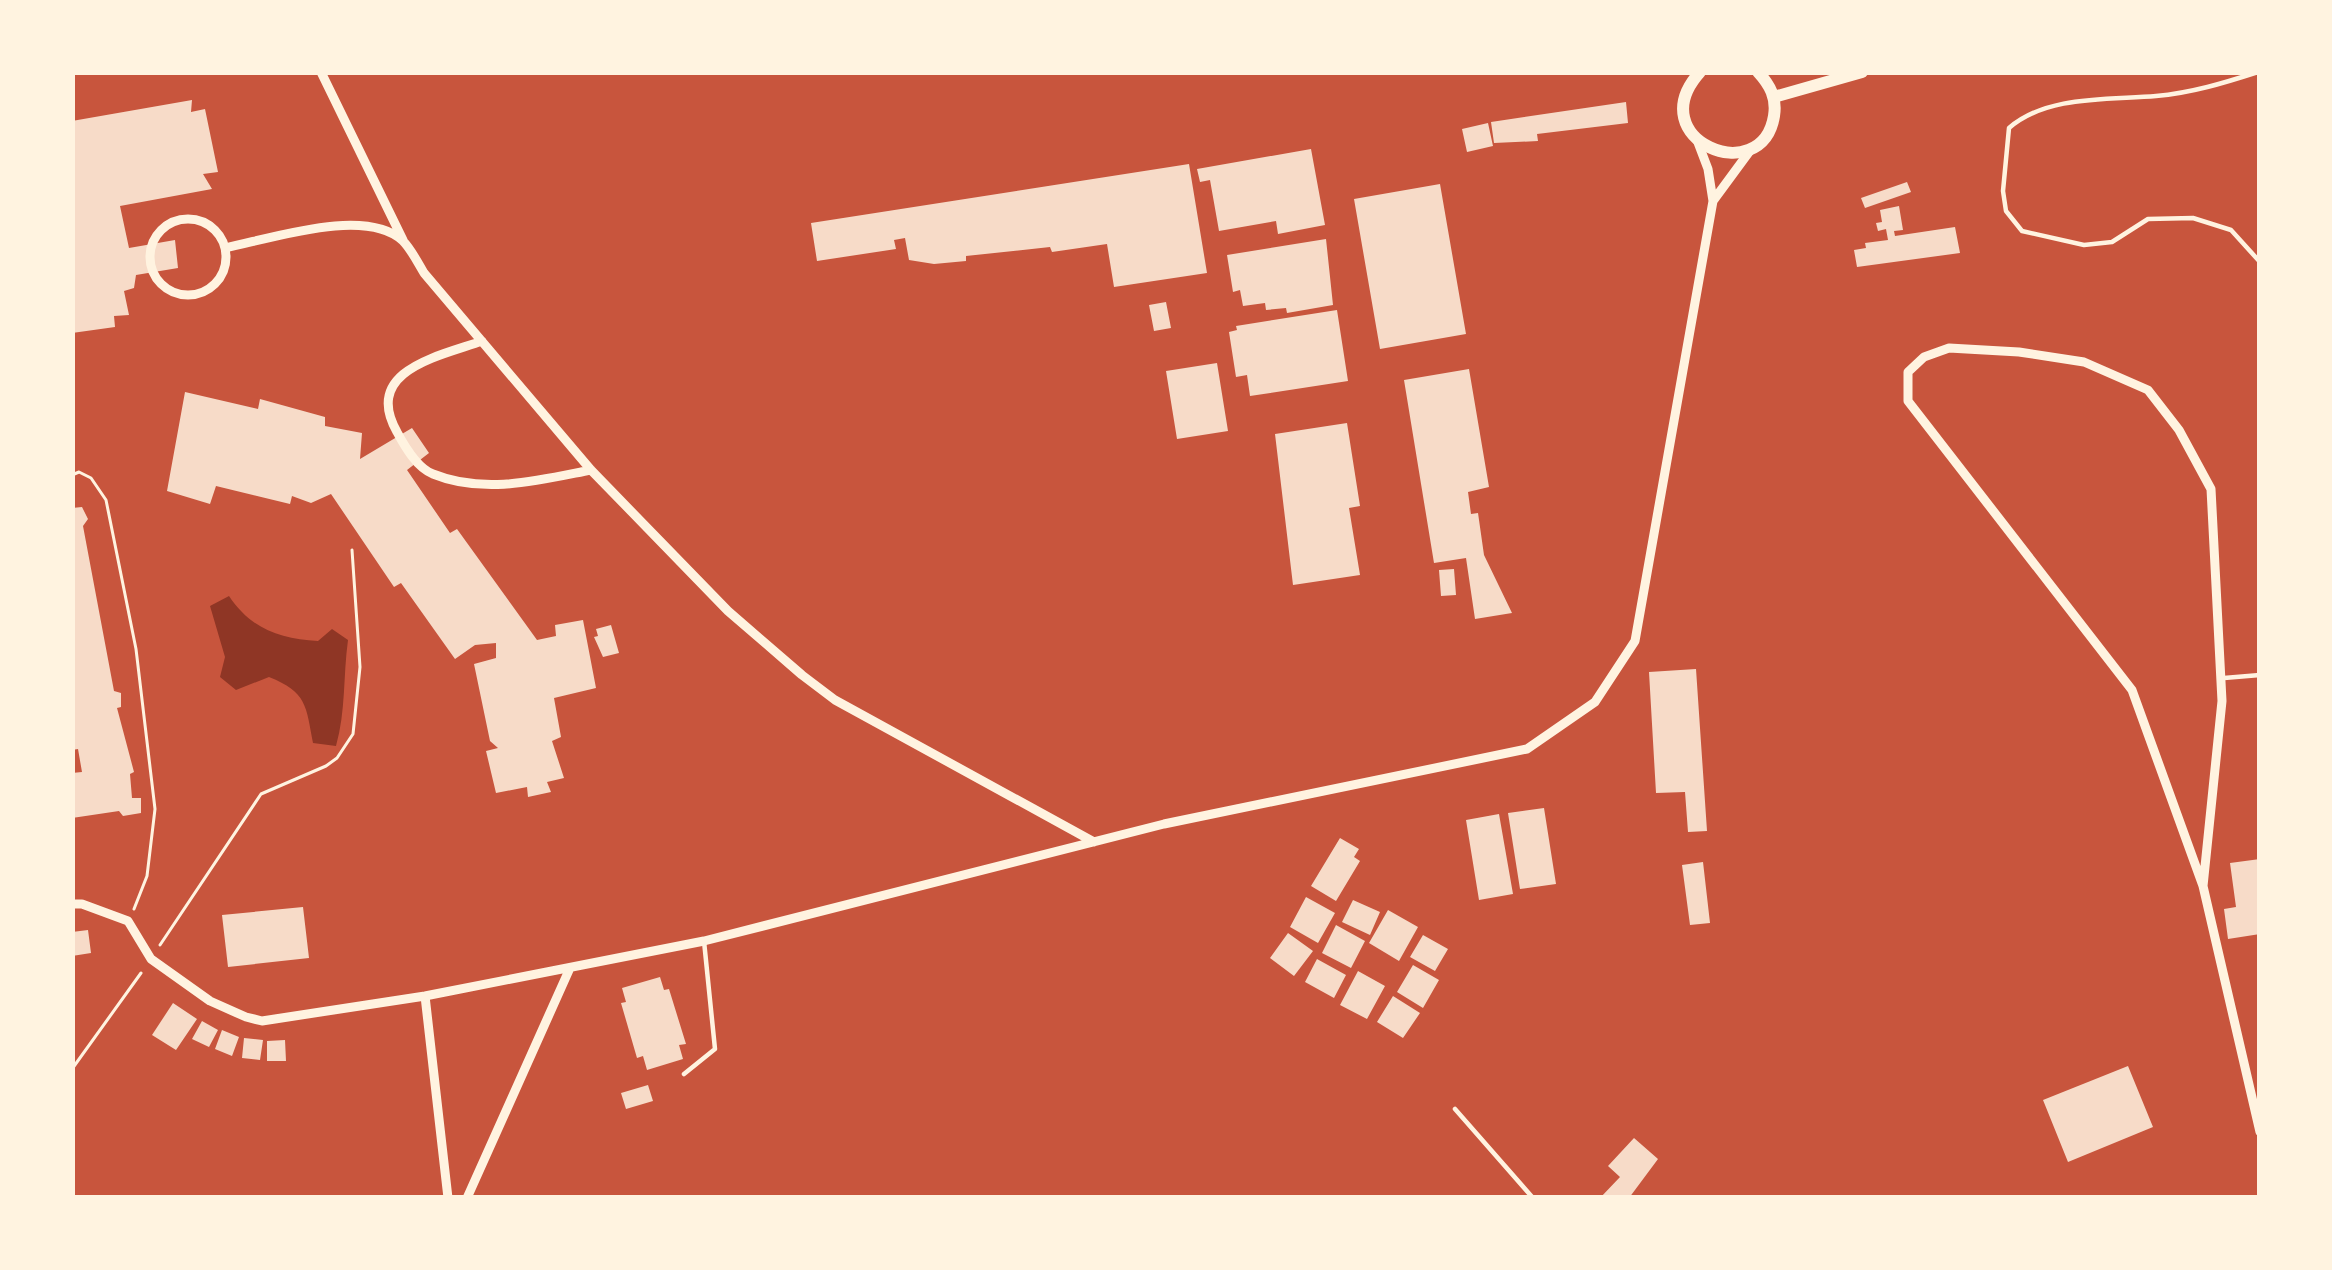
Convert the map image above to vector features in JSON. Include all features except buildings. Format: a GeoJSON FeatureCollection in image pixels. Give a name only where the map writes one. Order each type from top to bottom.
{"type":"FeatureCollection","features":[{"type":"Feature","properties":{"kind":"street"},"geometry":{"type":"LineString","coordinates":[[321,72],[403,240],[424,273],[591,470],[728,611],[835,700],[1094,842]]}},
{"type":"Feature","properties":{"kind":"street"},"geometry":{"type":"LineString","coordinates":[[72,904],[128,921],[151,959],[210,1001],[262,1021],[425,996],[704,941],[1094,842],[1339,785],[1527,749],[1595,702],[1635,641],[1713,201],[1708,169],[1688,128],[1684,97],[1700,72]]}},
{"type":"Feature","properties":{"kind":"street"},"geometry":{"type":"LineString","coordinates":[[1713,201],[1772,125],[1774,97],[1758,72]]}},
{"type":"Feature","properties":{"kind":"street"},"geometry":{"type":"LineString","coordinates":[[1774,97],[1862,72]]}},
{"type":"Feature","properties":{"kind":"street"},"geometry":{"type":"LineString","coordinates":[[1697,140],[1724,153],[1753,147]]}},
{"type":"Feature","properties":{"kind":"street"},"geometry":{"type":"LineString","coordinates":[[188,218],[212,227],[225,248],[226,260],[216,283],[195,294],[182,295],[160,283],[150,261],[155,237],[164,227],[188,218]]}},
{"type":"Feature","properties":{"kind":"street"},"geometry":{"type":"LineString","coordinates":[[225,248],[353,223],[403,240]]}},
{"type":"Feature","properties":{"kind":"street"},"geometry":{"type":"LineString","coordinates":[[482,341],[416,365],[392,385],[388,409],[393,426],[422,468],[462,482],[505,485],[591,470]]}},
{"type":"Feature","properties":{"kind":"street"},"geometry":{"type":"LineString","coordinates":[[2203,886],[2222,701],[2211,490],[2179,430],[2147,390],[2084,362],[2019,352],[1949,348],[1924,357],[1908,372],[1908,401],[2132,690],[2203,886],[2260,1132]]}},
{"type":"Feature","properties":{"kind":"street"},"geometry":{"type":"LineString","coordinates":[[467,1198],[570,968]]}},
{"type":"Feature","properties":{"kind":"street"},"geometry":{"type":"LineString","coordinates":[[425,996],[448,1198]]}},
{"type":"Feature","properties":{"kind":"lane"},"geometry":{"type":"LineString","coordinates":[[2258,72],[2198,89],[2097,99],[2024,115],[2009,128],[2003,191],[2006,211],[2022,231],[2084,245],[2112,242],[2148,219],[2193,218],[2230,230],[2260,262]]}},
{"type":"Feature","properties":{"kind":"lane"},"geometry":{"type":"LineString","coordinates":[[2221,679],[2260,675]]}},
{"type":"Feature","properties":{"kind":"lane"},"geometry":{"type":"LineString","coordinates":[[684,1074],[715,1049],[704,941]]}},
{"type":"Feature","properties":{"kind":"lane"},"geometry":{"type":"LineString","coordinates":[[1455,1109],[1533,1198]]}},
{"type":"Feature","properties":{"kind":"path"},"geometry":{"type":"LineString","coordinates":[[72,476],[79,472],[91,478],[106,500],[136,649],[155,809],[147,876],[128,921]]}},
{"type":"Feature","properties":{"kind":"path"},"geometry":{"type":"LineString","coordinates":[[72,1069],[261,794],[326,766],[353,734],[360,667],[352,550]]}},
{"type":"Feature","properties":{"kind":"shaded area"},"geometry":{"type":"Polygon","coordinates":[[[229,596],[247,617],[279,635],[318,641],[332,629],[348,640],[336,746],[313,743],[303,702],[291,688],[269,677],[236,690],[220,677],[225,657],[210,606],[229,596]]]}}]}
